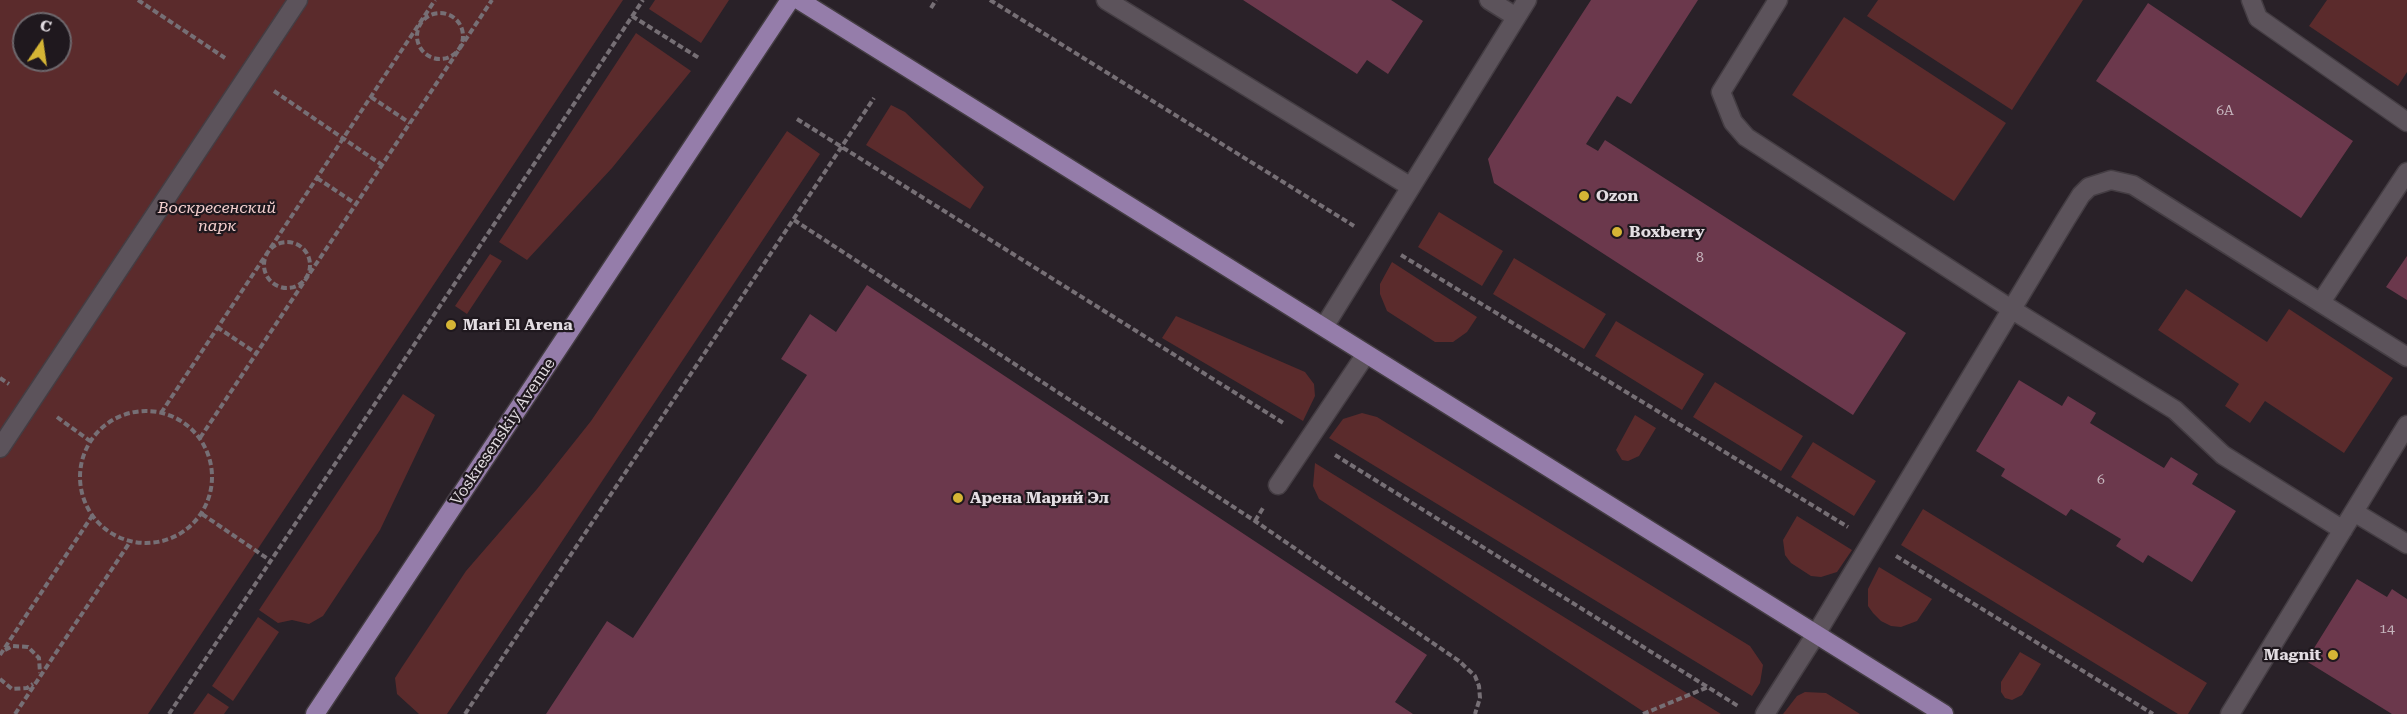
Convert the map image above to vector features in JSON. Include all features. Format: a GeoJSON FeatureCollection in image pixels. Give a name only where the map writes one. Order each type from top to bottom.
{"type":"FeatureCollection","features":[{"type":"Feature","properties":{"kind":"main road","name":"Voskresenskiy Avenue"},"geometry":{"type":"LineString","coordinates":[[315,714],[790,0]]}},
{"type":"Feature","properties":{"kind":"main road"},"geometry":{"type":"LineString","coordinates":[[799,0],[1944,714]]}},
{"type":"Feature","properties":{"kind":"lane"},"geometry":{"type":"LineString","coordinates":[[0,448],[298,0]]}},
{"type":"Feature","properties":{"kind":"lane"},"geometry":{"type":"LineString","coordinates":[[1106,0],[1411,187]]}},
{"type":"Feature","properties":{"kind":"lane"},"geometry":{"type":"LineString","coordinates":[[1489,0],[1516,17]]}},
{"type":"Feature","properties":{"kind":"lane"},"geometry":{"type":"LineString","coordinates":[[1324,327],[1527,0]]}},
{"type":"Feature","properties":{"kind":"lane"},"geometry":{"type":"LineString","coordinates":[[1778,0],[1721,92],[1733,122],[1746,137],[2011,309],[2175,410],[2223,455],[2343,530]]}},
{"type":"Feature","properties":{"kind":"lane"},"geometry":{"type":"LineString","coordinates":[[2251,0],[2258,18],[2407,122]]}},
{"type":"Feature","properties":{"kind":"lane"},"geometry":{"type":"LineString","coordinates":[[2321,302],[2407,172]]}},
{"type":"Feature","properties":{"kind":"lane"},"geometry":{"type":"LineString","coordinates":[[1765,714],[1816,634],[2081,195],[2099,182],[2123,181],[2144,190],[2407,357]]}},
{"type":"Feature","properties":{"kind":"lane"},"geometry":{"type":"LineString","coordinates":[[1278,485],[1366,354]]}},
{"type":"Feature","properties":{"kind":"lane"},"geometry":{"type":"LineString","coordinates":[[2230,714],[2407,425]]}},
{"type":"Feature","properties":{"kind":"lane"},"geometry":{"type":"LineString","coordinates":[[2354,512],[2407,544]]}},
{"type":"Feature","properties":{"kind":"path"},"geometry":{"type":"LineString","coordinates":[[161,412],[422,21],[434,13],[450,15],[456,19],[463,32],[460,48],[455,53],[441,59],[427,55],[418,43],[418,28],[422,21],[435,0]]}},
{"type":"Feature","properties":{"kind":"path"},"geometry":{"type":"LineString","coordinates":[[200,438],[492,0]]}},
{"type":"Feature","properties":{"kind":"path"},"geometry":{"type":"LineString","coordinates":[[170,714],[643,0]]}},
{"type":"Feature","properties":{"kind":"path"},"geometry":{"type":"LineString","coordinates":[[931,8],[936,0]]}},
{"type":"Feature","properties":{"kind":"path"},"geometry":{"type":"LineString","coordinates":[[990,0],[1377,241],[2153,714]]}},
{"type":"Feature","properties":{"kind":"path"},"geometry":{"type":"LineString","coordinates":[[632,16],[699,58]]}},
{"type":"Feature","properties":{"kind":"path"},"geometry":{"type":"LineString","coordinates":[[371,97],[410,123]]}},
{"type":"Feature","properties":{"kind":"path"},"geometry":{"type":"LineString","coordinates":[[465,714],[874,98]]}},
{"type":"Feature","properties":{"kind":"path"},"geometry":{"type":"LineString","coordinates":[[797,119],[842,147]]}},
{"type":"Feature","properties":{"kind":"path"},"geometry":{"type":"LineString","coordinates":[[317,178],[356,204]]}},
{"type":"Feature","properties":{"kind":"path"},"geometry":{"type":"LineString","coordinates":[[794,220],[1255,521],[1459,661],[1475,676],[1479,686],[1480,698],[1475,714]]}},
{"type":"Feature","properties":{"kind":"path"},"geometry":{"type":"LineString","coordinates":[[280,243],[296,244],[302,248],[310,262],[306,277],[296,286],[280,288],[268,280],[263,266],[268,251],[280,243]]}},
{"type":"Feature","properties":{"kind":"path"},"geometry":{"type":"LineString","coordinates":[[218,327],[256,353]]}},
{"type":"Feature","properties":{"kind":"path"},"geometry":{"type":"LineString","coordinates":[[141,411],[161,412],[189,426],[200,438],[209,456],[213,476],[210,496],[202,514],[188,529],[170,540],[150,544],[130,542],[109,532],[92,516],[83,499],[80,479],[82,459],[90,441],[104,426],[121,415],[141,411]]}},
{"type":"Feature","properties":{"kind":"path"},"geometry":{"type":"LineString","coordinates":[[202,514],[271,561]]}},
{"type":"Feature","properties":{"kind":"path"},"geometry":{"type":"LineString","coordinates":[[0,655],[92,516]]}},
{"type":"Feature","properties":{"kind":"path"},"geometry":{"type":"LineString","coordinates":[[15,714],[130,542]]}},
{"type":"Feature","properties":{"kind":"path"},"geometry":{"type":"LineString","coordinates":[[0,655],[13,646],[28,647],[34,651],[41,665],[38,680],[33,685],[12,689],[0,679]]}},
{"type":"Feature","properties":{"kind":"path"},"geometry":{"type":"LineString","coordinates":[[1643,714],[1708,687]]}},
{"type":"Feature","properties":{"kind":"green space","name":"Воскресенский парк"},"geometry":{"type":"Polygon","coordinates":[[[0,0],[623,0],[148,714],[0,714],[0,0]]]}},
{"type":"Feature","properties":{"kind":"green space"},"geometry":{"type":"Polygon","coordinates":[[[655,0],[729,0],[701,43],[649,9],[655,0]]]}},
{"type":"Feature","properties":{"kind":"green space"},"geometry":{"type":"Polygon","coordinates":[[[1878,0],[2083,0],[2012,110],[1867,16],[1878,0]]]}},
{"type":"Feature","properties":{"kind":"green space"},"geometry":{"type":"Polygon","coordinates":[[[2327,0],[2407,0],[2407,72],[2398,86],[2309,26],[2327,0]]]}},
{"type":"Feature","properties":{"kind":"green space"},"geometry":{"type":"Polygon","coordinates":[[[1844,17],[2006,123],[1954,201],[1792,95],[1844,17]]]}},
{"type":"Feature","properties":{"kind":"green space"},"geometry":{"type":"Polygon","coordinates":[[[636,33],[691,71],[612,168],[527,260],[499,242],[636,33]]]}},
{"type":"Feature","properties":{"kind":"green space"},"geometry":{"type":"Polygon","coordinates":[[[891,105],[905,112],[984,187],[970,209],[866,145],[891,105]]]}},
{"type":"Feature","properties":{"kind":"green space"},"geometry":{"type":"Polygon","coordinates":[[[787,131],[820,154],[447,714],[419,714],[397,694],[395,678],[466,571],[537,489],[591,421],[787,131]]]}},
{"type":"Feature","properties":{"kind":"green space"},"geometry":{"type":"Polygon","coordinates":[[[1439,212],[1503,251],[1482,286],[1418,247],[1439,212]]]}},
{"type":"Feature","properties":{"kind":"green space"},"geometry":{"type":"Polygon","coordinates":[[[490,254],[502,261],[467,314],[455,306],[490,254]]]}},
{"type":"Feature","properties":{"kind":"green space"},"geometry":{"type":"Polygon","coordinates":[[[1514,258],[1606,314],[1584,349],[1493,294],[1514,258]]]}},
{"type":"Feature","properties":{"kind":"green space"},"geometry":{"type":"Polygon","coordinates":[[[1392,262],[1477,317],[1467,332],[1453,342],[1435,342],[1387,311],[1380,294],[1380,284],[1392,262]]]}},
{"type":"Feature","properties":{"kind":"green space"},"geometry":{"type":"Polygon","coordinates":[[[2186,289],[2267,342],[2289,309],[2393,378],[2344,453],[2265,401],[2250,423],[2225,406],[2239,384],[2158,330],[2186,289]]]}},
{"type":"Feature","properties":{"kind":"green space"},"geometry":{"type":"Polygon","coordinates":[[[1176,316],[1305,372],[1314,384],[1315,396],[1303,421],[1162,338],[1176,316]]]}},
{"type":"Feature","properties":{"kind":"green space"},"geometry":{"type":"Polygon","coordinates":[[[1616,321],[1704,374],[1682,410],[1595,356],[1616,321]]]}},
{"type":"Feature","properties":{"kind":"green space"},"geometry":{"type":"Polygon","coordinates":[[[1715,382],[1803,436],[1781,471],[1693,417],[1715,382]]]}},
{"type":"Feature","properties":{"kind":"green space"},"geometry":{"type":"Polygon","coordinates":[[[403,394],[435,415],[380,530],[323,616],[309,624],[292,620],[278,623],[259,610],[403,394]]]}},
{"type":"Feature","properties":{"kind":"green space"},"geometry":{"type":"Polygon","coordinates":[[[1362,413],[1377,417],[1750,646],[1763,665],[1760,683],[1752,696],[1329,438],[1343,419],[1362,413]]]}},
{"type":"Feature","properties":{"kind":"green space"},"geometry":{"type":"Polygon","coordinates":[[[1635,415],[1656,428],[1639,456],[1628,461],[1622,460],[1616,450],[1635,415]]]}},
{"type":"Feature","properties":{"kind":"green space"},"geometry":{"type":"Polygon","coordinates":[[[1813,442],[1876,481],[1854,516],[1791,477],[1813,442]]]}},
{"type":"Feature","properties":{"kind":"green space"},"geometry":{"type":"Polygon","coordinates":[[[1315,463],[1721,714],[1647,714],[1319,499],[1313,486],[1315,463]]]}},
{"type":"Feature","properties":{"kind":"green space"},"geometry":{"type":"Polygon","coordinates":[[[1923,509],[2207,683],[2188,714],[2178,714],[1901,545],[1923,509]]]}},
{"type":"Feature","properties":{"kind":"green space"},"geometry":{"type":"Polygon","coordinates":[[[1797,516],[1852,550],[1837,572],[1821,577],[1811,576],[1791,563],[1785,555],[1783,540],[1797,516]]]}},
{"type":"Feature","properties":{"kind":"green space"},"geometry":{"type":"Polygon","coordinates":[[[1879,567],[1932,599],[1917,621],[1901,627],[1891,626],[1881,621],[1868,606],[1868,589],[1879,567]]]}},
{"type":"Feature","properties":{"kind":"green space"},"geometry":{"type":"Polygon","coordinates":[[[258,617],[279,632],[233,701],[212,686],[258,617]]]}},
{"type":"Feature","properties":{"kind":"green space"},"geometry":{"type":"Polygon","coordinates":[[[2020,652],[2041,664],[2022,695],[2012,700],[2005,698],[2001,692],[2001,682],[2020,652]]]}},
{"type":"Feature","properties":{"kind":"green space"},"geometry":{"type":"Polygon","coordinates":[[[1805,692],[1826,693],[1860,714],[1783,714],[1797,696],[1805,692]]]}},
{"type":"Feature","properties":{"kind":"green space"},"geometry":{"type":"Polygon","coordinates":[[[208,693],[229,707],[224,714],[193,714],[208,693]]]}},
{"type":"Feature","properties":{"kind":"building"},"geometry":{"type":"Polygon","coordinates":[[[1243,0],[1391,0],[1423,21],[1388,74],[1367,60],[1357,74],[1243,0]]]}},
{"type":"Feature","properties":{"kind":"building"},"geometry":{"type":"Polygon","coordinates":[[[1591,0],[1698,0],[1631,104],[1617,96],[1586,144],[1598,151],[1605,140],[1906,333],[1853,415],[1494,183],[1488,159],[1591,0]]]}},
{"type":"Feature","properties":{"kind":"building"},"geometry":{"type":"Polygon","coordinates":[[[2148,3],[2353,141],[2301,218],[2096,81],[2148,3]]]}},
{"type":"Feature","properties":{"kind":"building"},"geometry":{"type":"Polygon","coordinates":[[[2407,256],[2407,300],[2386,287],[2407,256]]]}},
{"type":"Feature","properties":{"kind":"building","name":"Арена Марий Эл"},"geometry":{"type":"Polygon","coordinates":[[[867,285],[1427,655],[1395,702],[1413,714],[546,714],[607,621],[633,638],[807,375],[781,359],[810,314],[836,332],[867,285]]]}},
{"type":"Feature","properties":{"kind":"building"},"geometry":{"type":"Polygon","coordinates":[[[2019,380],[2062,406],[2068,396],[2096,413],[2090,423],[2164,468],[2171,457],[2198,474],[2192,484],[2236,511],[2192,582],[2148,555],[2143,563],[2116,546],[2121,539],[2071,509],[2066,516],[2001,476],[2005,469],[1976,451],[2019,380]]]}},
{"type":"Feature","properties":{"kind":"building"},"geometry":{"type":"Polygon","coordinates":[[[2357,579],[2387,597],[2392,589],[2407,599],[2407,714],[2392,714],[2306,661],[2357,579]]]}},
{"type":"Feature","properties":{"kind":"place","name":"Ozon"},"geometry":{"type":"Point","coordinates":[1584,196]}},
{"type":"Feature","properties":{"kind":"place","name":"Boxberry"},"geometry":{"type":"Point","coordinates":[1617,232]}},
{"type":"Feature","properties":{"kind":"place","name":"Mari El Arena"},"geometry":{"type":"Point","coordinates":[451,325]}},
{"type":"Feature","properties":{"kind":"place","name":"Арена Марий Эл"},"geometry":{"type":"Point","coordinates":[958,498]}},
{"type":"Feature","properties":{"kind":"place","name":"Magnit"},"geometry":{"type":"Point","coordinates":[2333,655]}}]}
